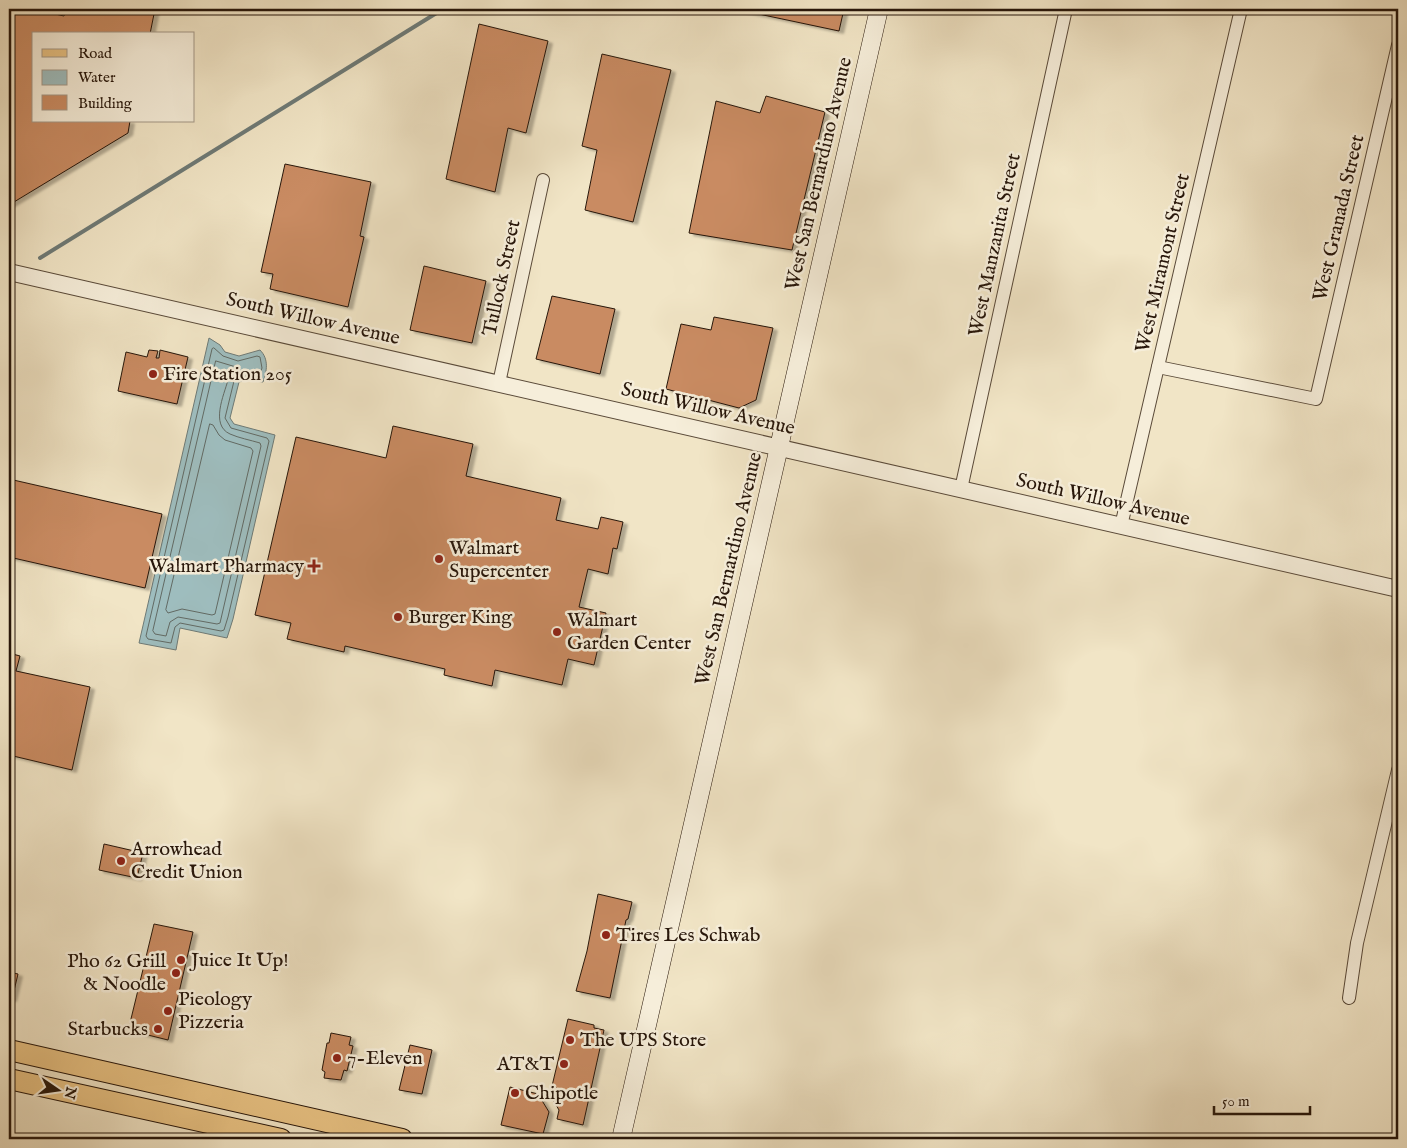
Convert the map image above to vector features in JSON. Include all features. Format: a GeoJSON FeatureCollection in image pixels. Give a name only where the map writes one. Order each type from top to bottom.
{"type":"FeatureCollection","features":[{"type":"Feature","properties":{"kind":"main road","name":"West San Bernardino Avenue"},"geometry":{"type":"LineString","coordinates":[[621,1139],[879,9]]}},
{"type":"Feature","properties":{"kind":"main road"},"geometry":{"type":"LineString","coordinates":[[9,1050],[402,1139]]}},
{"type":"Feature","properties":{"kind":"main road"},"geometry":{"type":"LineString","coordinates":[[9,1079],[281,1139]]}},
{"type":"Feature","properties":{"kind":"street","name":"West Manzanita Street"},"geometry":{"type":"LineString","coordinates":[[961,488],[1066,9]]}},
{"type":"Feature","properties":{"kind":"street","name":"West Miramont Street"},"geometry":{"type":"LineString","coordinates":[[1121,526],[1240,9]]}},
{"type":"Feature","properties":{"kind":"street","name":"West Granada Street"},"geometry":{"type":"LineString","coordinates":[[1158,367],[1316,399],[1398,45]]}},
{"type":"Feature","properties":{"kind":"street","name":"Tullock Street"},"geometry":{"type":"LineString","coordinates":[[499,383],[542,180]]}},
{"type":"Feature","properties":{"kind":"street","name":"South Willow Avenue"},"geometry":{"type":"LineString","coordinates":[[9,272],[1398,589]]}},
{"type":"Feature","properties":{"kind":"street"},"geometry":{"type":"LineString","coordinates":[[1349,998],[1357,943],[1398,770]]}},
{"type":"Feature","properties":{"kind":"water"},"geometry":{"type":"Polygon","coordinates":[[[209,338],[220,345],[225,352],[239,356],[260,350],[263,354],[266,365],[263,382],[246,380],[239,382],[230,418],[234,424],[275,435],[227,638],[180,628],[176,650],[139,643],[209,338]]]}},
{"type":"Feature","properties":{"kind":"building"},"geometry":{"type":"Polygon","coordinates":[[[9,9],[33,9],[64,16],[66,9],[155,9],[150,32],[32,32],[32,122],[130,122],[128,133],[9,205],[9,9]]]}},
{"type":"Feature","properties":{"kind":"building"},"geometry":{"type":"Polygon","coordinates":[[[735,9],[844,9],[839,31],[735,9]]]}},
{"type":"Feature","properties":{"kind":"building"},"geometry":{"type":"Polygon","coordinates":[[[479,24],[548,41],[526,133],[508,128],[495,192],[446,179],[479,24]]]}},
{"type":"Feature","properties":{"kind":"building"},"geometry":{"type":"Polygon","coordinates":[[[602,54],[671,70],[633,222],[585,210],[597,150],[582,146],[602,54]]]}},
{"type":"Feature","properties":{"kind":"building"},"geometry":{"type":"Polygon","coordinates":[[[766,96],[825,112],[792,250],[689,233],[716,101],[760,113],[766,96]]]}},
{"type":"Feature","properties":{"kind":"building"},"geometry":{"type":"Polygon","coordinates":[[[285,164],[371,182],[360,236],[364,237],[348,307],[270,289],[273,274],[261,272],[285,164]]]}},
{"type":"Feature","properties":{"kind":"building"},"geometry":{"type":"Polygon","coordinates":[[[424,266],[486,281],[472,343],[410,330],[424,266]]]}},
{"type":"Feature","properties":{"kind":"building"},"geometry":{"type":"Polygon","coordinates":[[[552,296],[615,309],[600,374],[536,359],[552,296]]]}},
{"type":"Feature","properties":{"kind":"building"},"geometry":{"type":"Polygon","coordinates":[[[714,317],[773,328],[756,400],[739,408],[666,389],[681,324],[711,330],[714,317]]]}},
{"type":"Feature","properties":{"kind":"building","name":"Fire Station 205"},"geometry":{"type":"Polygon","coordinates":[[[149,350],[158,351],[156,358],[159,358],[160,350],[188,357],[177,404],[118,391],[126,352],[147,357],[149,350]]]}},
{"type":"Feature","properties":{"kind":"building","name":"Walmart Supercenter"},"geometry":{"type":"Polygon","coordinates":[[[393,426],[473,444],[466,476],[561,498],[556,520],[598,529],[601,517],[623,522],[617,549],[613,548],[608,574],[588,569],[579,607],[606,613],[594,665],[568,659],[562,685],[495,670],[492,686],[444,675],[445,669],[345,646],[344,652],[287,639],[291,623],[255,615],[296,437],[386,458],[393,426]]]}},
{"type":"Feature","properties":{"kind":"building"},"geometry":{"type":"Polygon","coordinates":[[[9,479],[162,514],[145,588],[9,557],[9,479]]]}},
{"type":"Feature","properties":{"kind":"building"},"geometry":{"type":"Polygon","coordinates":[[[9,653],[20,656],[16,671],[90,687],[72,770],[9,755],[9,653]]]}},
{"type":"Feature","properties":{"kind":"building","name":"Arrowhead Credit Union"},"geometry":{"type":"Polygon","coordinates":[[[104,844],[143,853],[137,878],[99,870],[104,844]]]}},
{"type":"Feature","properties":{"kind":"building","name":"Tires Les Schwab"},"geometry":{"type":"Polygon","coordinates":[[[598,894],[632,902],[628,919],[626,920],[610,998],[576,991],[587,951],[598,894]]]}},
{"type":"Feature","properties":{"kind":"building"},"geometry":{"type":"Polygon","coordinates":[[[154,924],[193,932],[168,1040],[136,1032],[130,1023],[154,924]]]}},
{"type":"Feature","properties":{"kind":"building"},"geometry":{"type":"Polygon","coordinates":[[[9,972],[18,974],[12,999],[9,999],[9,972]]]}},
{"type":"Feature","properties":{"kind":"building"},"geometry":{"type":"Polygon","coordinates":[[[568,1019],[594,1025],[594,1028],[604,1030],[583,1125],[557,1119],[559,1110],[553,1100],[556,1087],[552,1086],[568,1019]]]}},
{"type":"Feature","properties":{"kind":"building","name":"7-Eleven"},"geometry":{"type":"Polygon","coordinates":[[[331,1033],[351,1037],[349,1045],[353,1046],[347,1071],[344,1070],[341,1080],[324,1078],[325,1072],[322,1070],[327,1043],[329,1043],[331,1033]]]}},
{"type":"Feature","properties":{"kind":"building"},"geometry":{"type":"Polygon","coordinates":[[[410,1045],[432,1050],[422,1094],[399,1090],[410,1045]]]}},
{"type":"Feature","properties":{"kind":"building"},"geometry":{"type":"Polygon","coordinates":[[[510,1087],[538,1094],[549,1112],[543,1134],[501,1125],[510,1087]]]}},
{"type":"Feature","properties":{"kind":"waterway"},"geometry":{"type":"LineString","coordinates":[[40,258],[443,9]]}},
{"type":"Feature","properties":{"kind":"place","name":"Fire Station 205"},"geometry":{"type":"Point","coordinates":[153,374]}},
{"type":"Feature","properties":{"kind":"place","name":"Walmart Supercenter"},"geometry":{"type":"Point","coordinates":[439,559]}},
{"type":"Feature","properties":{"kind":"place","name":"Walmart Pharmacy"},"geometry":{"type":"Point","coordinates":[314,566]}},
{"type":"Feature","properties":{"kind":"place","name":"Burger King"},"geometry":{"type":"Point","coordinates":[398,617]}},
{"type":"Feature","properties":{"kind":"place","name":"Walmart Garden Center"},"geometry":{"type":"Point","coordinates":[557,632]}},
{"type":"Feature","properties":{"kind":"place","name":"Arrowhead Credit Union"},"geometry":{"type":"Point","coordinates":[121,861]}},
{"type":"Feature","properties":{"kind":"place","name":"Tires Les Schwab"},"geometry":{"type":"Point","coordinates":[606,935]}},
{"type":"Feature","properties":{"kind":"place","name":"Juice It Up!"},"geometry":{"type":"Point","coordinates":[181,960]}},
{"type":"Feature","properties":{"kind":"place","name":"Pho 62 Grill & Noodle"},"geometry":{"type":"Point","coordinates":[176,973]}},
{"type":"Feature","properties":{"kind":"place","name":"Pieology Pizzeria"},"geometry":{"type":"Point","coordinates":[168,1011]}},
{"type":"Feature","properties":{"kind":"place","name":"Starbucks"},"geometry":{"type":"Point","coordinates":[158,1029]}},
{"type":"Feature","properties":{"kind":"place","name":"The UPS Store"},"geometry":{"type":"Point","coordinates":[570,1040]}},
{"type":"Feature","properties":{"kind":"place","name":"7-Eleven"},"geometry":{"type":"Point","coordinates":[337,1058]}},
{"type":"Feature","properties":{"kind":"place","name":"AT&T"},"geometry":{"type":"Point","coordinates":[564,1064]}},
{"type":"Feature","properties":{"kind":"place","name":"Chipotle"},"geometry":{"type":"Point","coordinates":[515,1093]}}]}
